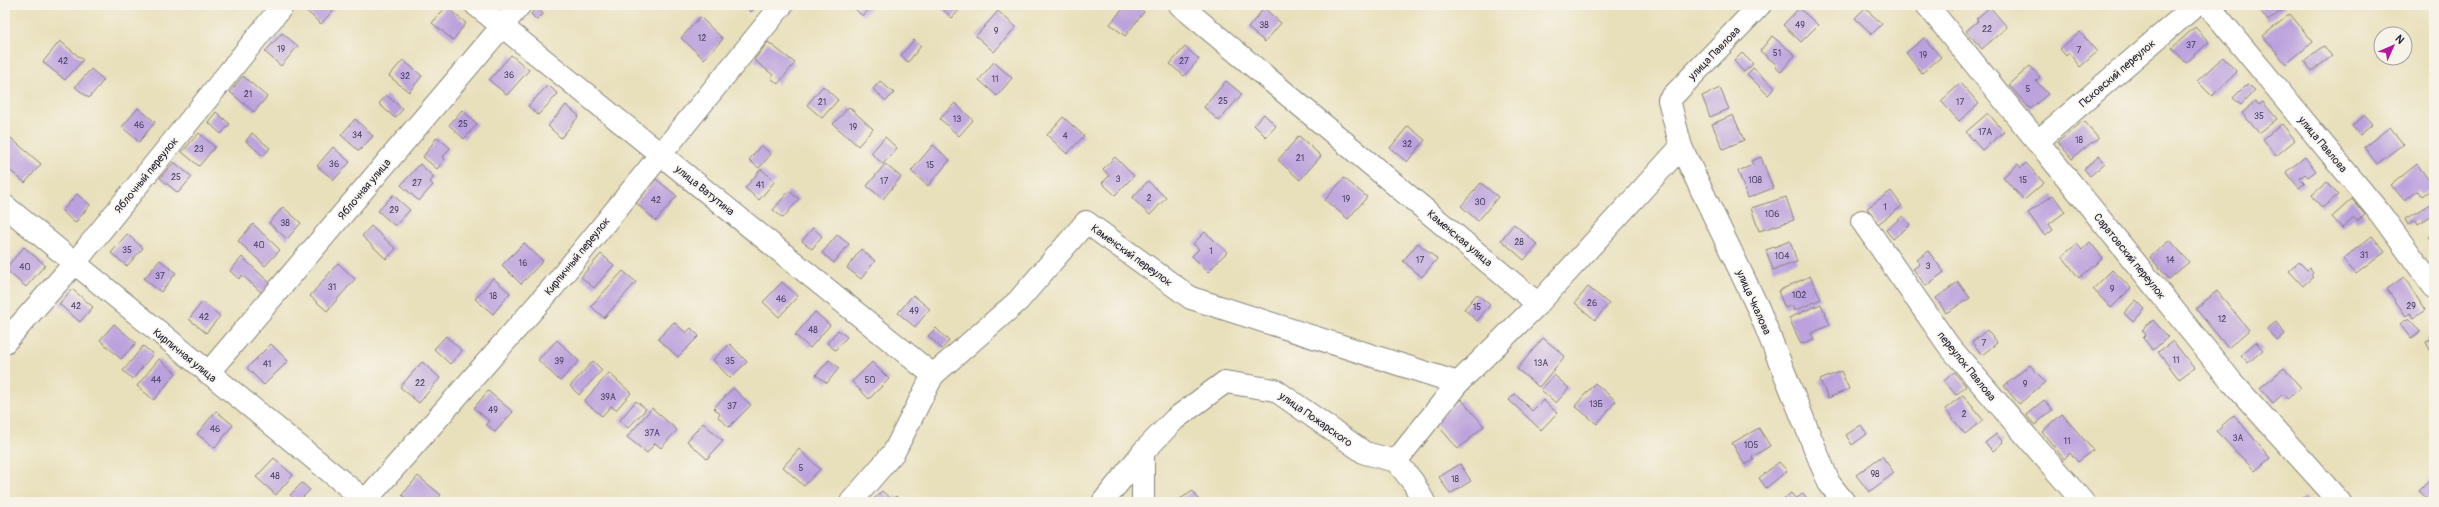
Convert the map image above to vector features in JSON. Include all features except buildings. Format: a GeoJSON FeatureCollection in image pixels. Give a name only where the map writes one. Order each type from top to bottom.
{"type":"FeatureCollection","features":[{"type":"Feature","properties":{"kind":"street","name":"Яблочный переулок"},"geometry":{"type":"LineString","coordinates":[[5,342],[74,264],[284,5]]}},
{"type":"Feature","properties":{"kind":"street","name":"улица Ватутина"},"geometry":{"type":"LineString","coordinates":[[476,5],[501,27],[660,153],[933,375]]}},
{"type":"Feature","properties":{"kind":"street","name":"Яблочная улица"},"geometry":{"type":"LineString","coordinates":[[208,373],[520,5]]}},
{"type":"Feature","properties":{"kind":"street","name":"Кирпичный переулок"},"geometry":{"type":"LineString","coordinates":[[366,502],[553,287],[660,153],[782,5]]}},
{"type":"Feature","properties":{"kind":"street","name":"Каменская улица"},"geometry":{"type":"LineString","coordinates":[[1180,5],[1538,304]]}},
{"type":"Feature","properties":{"kind":"street","name":"улица Павлова"},"geometry":{"type":"LineString","coordinates":[[1669,100],[1760,5]]}},
{"type":"Feature","properties":{"kind":"street","name":"Саратовский переулок"},"geometry":{"type":"LineString","coordinates":[[1927,5],[2232,382],[2340,502]]}},
{"type":"Feature","properties":{"kind":"street","name":"Псковский переулок"},"geometry":{"type":"LineString","coordinates":[[2037,142],[2196,5]]}},
{"type":"Feature","properties":{"kind":"street","name":"улица Павлова"},"geometry":{"type":"LineString","coordinates":[[2208,5],[2380,212],[2434,287]]}},
{"type":"Feature","properties":{"kind":"street","name":"улица Чкалова"},"geometry":{"type":"LineString","coordinates":[[1669,100],[1681,147],[1758,308],[1829,483],[1844,502]]}},
{"type":"Feature","properties":{"kind":"street"},"geometry":{"type":"LineString","coordinates":[[1424,502],[1413,482],[1396,461],[1458,383],[1538,304],[1681,147]]}},
{"type":"Feature","properties":{"kind":"street","name":"Кирпичная улица"},"geometry":{"type":"LineString","coordinates":[[5,206],[366,502]]}},
{"type":"Feature","properties":{"kind":"street","name":"переулок Павлова"},"geometry":{"type":"LineString","coordinates":[[1862,221],[1949,346],[2083,502]]}},
{"type":"Feature","properties":{"kind":"street","name":"Каменский переулок"},"geometry":{"type":"LineString","coordinates":[[851,502],[894,452],[933,375],[1018,301],[1086,222],[1191,298],[1458,383]]}},
{"type":"Feature","properties":{"kind":"street","name":"улица Пожарского"},"geometry":{"type":"LineString","coordinates":[[1103,502],[1143,452],[1175,419],[1225,382],[1275,390],[1365,453],[1396,461]]}},
{"type":"Feature","properties":{"kind":"street"},"geometry":{"type":"LineString","coordinates":[[1143,452],[1143,502]]}}]}
